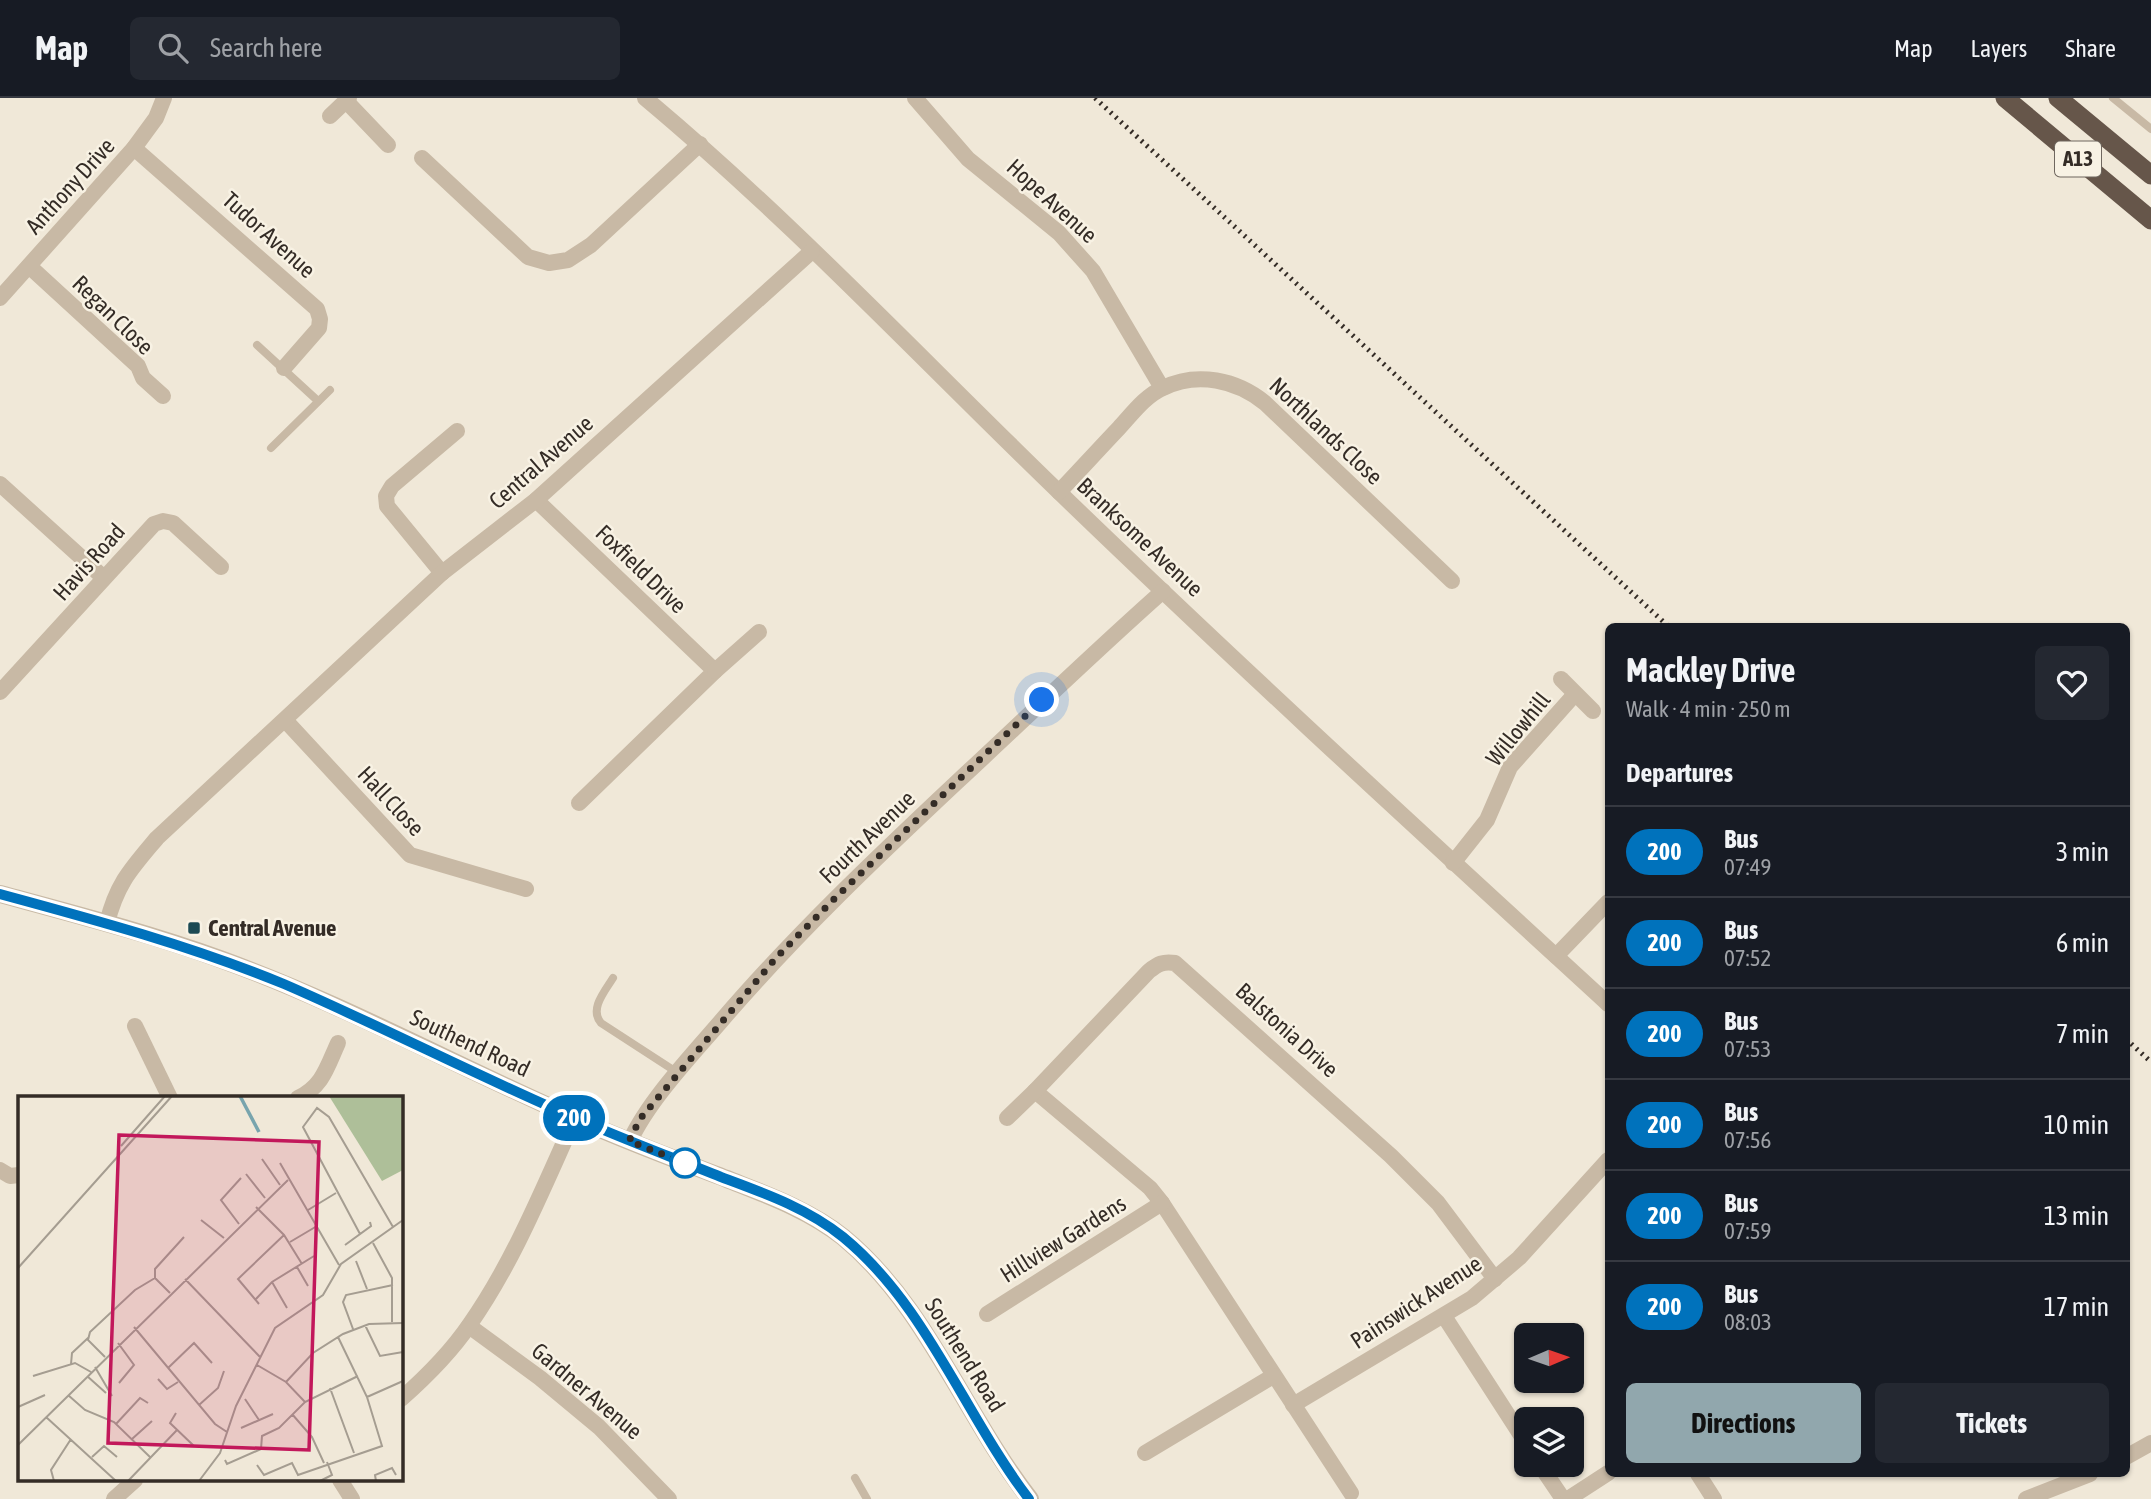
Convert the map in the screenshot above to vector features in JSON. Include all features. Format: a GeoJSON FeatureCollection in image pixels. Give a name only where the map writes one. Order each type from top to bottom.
{"type":"FeatureCollection","features":[{"type":"Feature","properties":{"kind":"highway","name":"A13"},"geometry":{"type":"LineString","coordinates":[[2005,98],[2151,220]]}},
{"type":"Feature","properties":{"kind":"highway","name":"A13"},"geometry":{"type":"LineString","coordinates":[[2058,98],[2151,175]]}},
{"type":"Feature","properties":{"kind":"street","name":"Anthony Drive"},"geometry":{"type":"LineString","coordinates":[[0,298],[134,148],[156,118],[164,98]]}},
{"type":"Feature","properties":{"kind":"street","name":"Branksome Avenue"},"geometry":{"type":"LineString","coordinates":[[645,98],[700,144],[1163,591],[1605,1001]]}},
{"type":"Feature","properties":{"kind":"street","name":"Hope Avenue"},"geometry":{"type":"LineString","coordinates":[[915,98],[968,159],[1059,233],[1093,271],[1163,388]]}},
{"type":"Feature","properties":{"kind":"street"},"geometry":{"type":"LineString","coordinates":[[330,116],[347,99],[388,145]]}},
{"type":"Feature","properties":{"kind":"street"},"geometry":{"type":"LineString","coordinates":[[422,158],[528,257],[550,263],[568,260],[591,245],[700,144]]}},
{"type":"Feature","properties":{"kind":"street","name":"Tudor Avenue"},"geometry":{"type":"LineString","coordinates":[[134,148],[317,309],[319,328],[284,368]]}},
{"type":"Feature","properties":{"kind":"street","name":"Central Avenue"},"geometry":{"type":"LineString","coordinates":[[107,923],[114,897],[125,877],[157,838],[442,573],[536,500],[812,251]]}},
{"type":"Feature","properties":{"kind":"street","name":"Regan Close"},"geometry":{"type":"LineString","coordinates":[[29,267],[138,366],[143,378],[163,397]]}},
{"type":"Feature","properties":{"kind":"street","name":"Northlands Close"},"geometry":{"type":"LineString","coordinates":[[1059,492],[1139,406],[1163,388],[1193,379],[1226,382],[1248,390],[1265,403],[1452,580]]}},
{"type":"Feature","properties":{"kind":"street"},"geometry":{"type":"LineString","coordinates":[[442,573],[387,506],[386,496],[392,486],[457,431]]}},
{"type":"Feature","properties":{"kind":"street"},"geometry":{"type":"LineString","coordinates":[[0,484],[104,579]]}},
{"type":"Feature","properties":{"kind":"street","name":"Foxfield Drive"},"geometry":{"type":"LineString","coordinates":[[536,500],[715,671]]}},
{"type":"Feature","properties":{"kind":"street","name":"Havis Road"},"geometry":{"type":"LineString","coordinates":[[0,692],[154,524],[163,521],[173,523],[221,566]]}},
{"type":"Feature","properties":{"kind":"street","name":"Fourth Avenue"},"geometry":{"type":"LineString","coordinates":[[629,1141],[640,1119],[776,958],[1042,700],[1163,591]]}},
{"type":"Feature","properties":{"kind":"street"},"geometry":{"type":"LineString","coordinates":[[579,803],[759,632]]}},
{"type":"Feature","properties":{"kind":"street","name":"Willowhill"},"geometry":{"type":"LineString","coordinates":[[1561,679],[1593,710]]}},
{"type":"Feature","properties":{"kind":"street","name":"Willowhill"},"geometry":{"type":"LineString","coordinates":[[1453,863],[1487,820],[1510,767],[1576,694]]}},
{"type":"Feature","properties":{"kind":"street","name":"Hall Close"},"geometry":{"type":"LineString","coordinates":[[285,720],[410,855],[526,889]]}},
{"type":"Feature","properties":{"kind":"street","name":"Southend Road"},"geometry":{"type":"LineString","coordinates":[[0,894],[107,923],[220,959],[285,985],[575,1118],[789,1203],[841,1236],[868,1260],[901,1300],[928,1337],[967,1406],[1030,1499]]}},
{"type":"Feature","properties":{"kind":"street"},"geometry":{"type":"LineString","coordinates":[[1556,956],[1605,905]]}},
{"type":"Feature","properties":{"kind":"street","name":"Balstonia Drive"},"geometry":{"type":"LineString","coordinates":[[1007,1118],[1149,971],[1159,963],[1175,962],[1391,1156],[1438,1203],[1495,1279]]}},
{"type":"Feature","properties":{"kind":"street"},"geometry":{"type":"LineString","coordinates":[[135,1026],[169,1096]]}},
{"type":"Feature","properties":{"kind":"street"},"geometry":{"type":"LineString","coordinates":[[302,1096],[312,1091],[319,1083],[338,1043]]}},
{"type":"Feature","properties":{"kind":"street"},"geometry":{"type":"LineString","coordinates":[[1035,1091],[1150,1188],[1163,1203],[1273,1376],[1352,1493]]}},
{"type":"Feature","properties":{"kind":"street"},"geometry":{"type":"LineString","coordinates":[[402,1398],[422,1380],[469,1326],[507,1262],[575,1118]]}},
{"type":"Feature","properties":{"kind":"street","name":"Painswick Avenue"},"geometry":{"type":"LineString","coordinates":[[1293,1405],[1444,1316],[1495,1279],[1518,1258],[1605,1163]]}},
{"type":"Feature","properties":{"kind":"street"},"geometry":{"type":"LineString","coordinates":[[0,1170],[10,1176],[18,1175]]}},
{"type":"Feature","properties":{"kind":"street","name":"Hillview Gardens"},"geometry":{"type":"LineString","coordinates":[[987,1314],[1163,1203]]}},
{"type":"Feature","properties":{"kind":"street"},"geometry":{"type":"LineString","coordinates":[[1444,1316],[1514,1424]]}},
{"type":"Feature","properties":{"kind":"street","name":"Gardner Avenue"},"geometry":{"type":"LineString","coordinates":[[469,1326],[599,1427],[669,1499]]}},
{"type":"Feature","properties":{"kind":"street"},"geometry":{"type":"LineString","coordinates":[[1145,1453],[1273,1376]]}},
{"type":"Feature","properties":{"kind":"street"},"geometry":{"type":"LineString","coordinates":[[2130,1455],[2151,1443]]}},
{"type":"Feature","properties":{"kind":"street"},"geometry":{"type":"LineString","coordinates":[[1549,1477],[1565,1499],[1605,1475]]}},
{"type":"Feature","properties":{"kind":"street"},"geometry":{"type":"LineString","coordinates":[[1700,1477],[1714,1499]]}},
{"type":"Feature","properties":{"kind":"street"},"geometry":{"type":"LineString","coordinates":[[2026,1499],[2082,1477]]}},
{"type":"Feature","properties":{"kind":"street"},"geometry":{"type":"LineString","coordinates":[[114,1499],[133,1482]]}},
{"type":"Feature","properties":{"kind":"street"},"geometry":{"type":"LineString","coordinates":[[341,1482],[352,1499]]}},
{"type":"Feature","properties":{"kind":"lane"},"geometry":{"type":"LineString","coordinates":[[2113,98],[2151,129]]}},
{"type":"Feature","properties":{"kind":"lane"},"geometry":{"type":"LineString","coordinates":[[257,345],[318,401]]}},
{"type":"Feature","properties":{"kind":"lane"},"geometry":{"type":"LineString","coordinates":[[271,448],[330,390]]}},
{"type":"Feature","properties":{"kind":"lane"},"geometry":{"type":"LineString","coordinates":[[613,978],[596,1007],[596,1017],[601,1023],[678,1073]]}},
{"type":"Feature","properties":{"kind":"lane"},"geometry":{"type":"LineString","coordinates":[[855,1478],[867,1499]]}},
{"type":"Feature","properties":{"kind":"railway"},"geometry":{"type":"LineString","coordinates":[[1095,98],[1665,623]]}},
{"type":"Feature","properties":{"kind":"railway"},"geometry":{"type":"LineString","coordinates":[[2130,1043],[2151,1062]]}},
{"type":"Feature","properties":{"kind":"bus line","name":"200"},"geometry":{"type":"LineString","coordinates":[[0,894],[107,923],[220,959],[285,985],[575,1118],[789,1203],[841,1236],[868,1260],[895,1291],[928,1337],[967,1406],[1029,1499]]}},
{"type":"Feature","properties":{"kind":"place","name":"Central Avenue"},"geometry":{"type":"Point","coordinates":[194,928]}},
{"type":"Feature","properties":{"kind":"route"},"geometry":{"type":"LineString","coordinates":[[685,1163],[629,1141],[640,1119],[776,958],[1042,700]]}}]}
